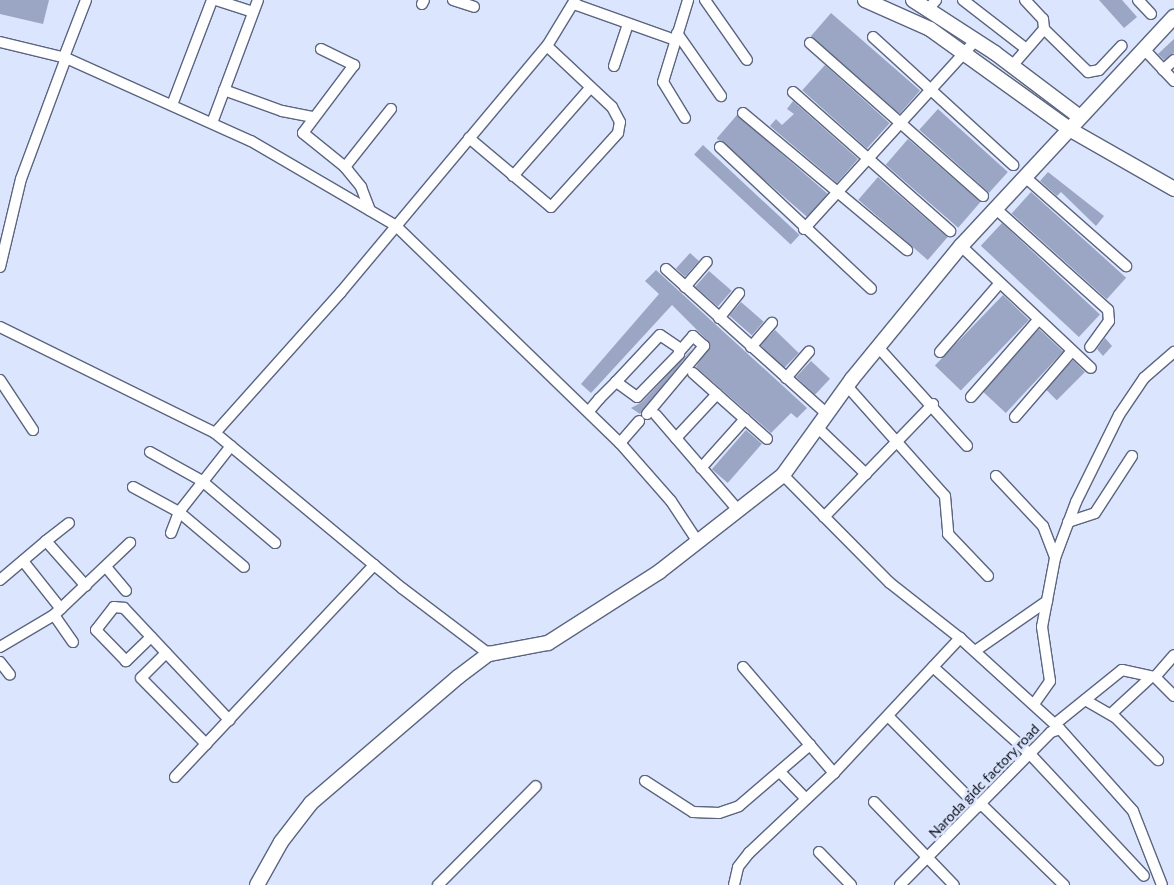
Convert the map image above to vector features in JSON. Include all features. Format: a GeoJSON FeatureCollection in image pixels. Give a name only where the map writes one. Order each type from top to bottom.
{"type":"FeatureCollection","features":[{"type":"Feature","properties":{"kind":"street"},"geometry":{"type":"LineString","coordinates":[[0,267],[21,179],[86,0]]}},
{"type":"Feature","properties":{"kind":"street"},"geometry":{"type":"LineString","coordinates":[[172,105],[212,0]]}},
{"type":"Feature","properties":{"kind":"street"},"geometry":{"type":"LineString","coordinates":[[216,0],[253,12]]}},
{"type":"Feature","properties":{"kind":"street"},"geometry":{"type":"LineString","coordinates":[[212,123],[258,0]]}},
{"type":"Feature","properties":{"kind":"street"},"geometry":{"type":"LineString","coordinates":[[453,0],[474,8]]}},
{"type":"Feature","properties":{"kind":"street"},"geometry":{"type":"LineString","coordinates":[[686,118],[663,82],[688,0]]}},
{"type":"Feature","properties":{"kind":"street"},"geometry":{"type":"LineString","coordinates":[[705,0],[747,60]]}},
{"type":"Feature","properties":{"kind":"street"},"geometry":{"type":"LineString","coordinates":[[865,0],[930,29],[1069,129],[1174,189]]}},
{"type":"Feature","properties":{"kind":"street"},"geometry":{"type":"LineString","coordinates":[[913,0],[932,4],[976,40],[1080,117]]}},
{"type":"Feature","properties":{"kind":"street"},"geometry":{"type":"LineString","coordinates":[[963,0],[1026,48]]}},
{"type":"Feature","properties":{"kind":"street"},"geometry":{"type":"LineString","coordinates":[[1025,0],[1043,19],[1044,29],[1092,73],[1121,46]]}},
{"type":"Feature","properties":{"kind":"street"},"geometry":{"type":"LineString","coordinates":[[1138,0],[1151,14]]}},
{"type":"Feature","properties":{"kind":"street"},"geometry":{"type":"LineString","coordinates":[[215,433],[547,46],[575,2],[628,24],[676,37],[721,96]]}},
{"type":"Feature","properties":{"kind":"street"},"geometry":{"type":"LineString","coordinates":[[258,885],[281,842],[311,803],[489,654],[548,643],[659,572],[782,475],[847,386],[961,246],[1174,18]]}},
{"type":"Feature","properties":{"kind":"street"},"geometry":{"type":"LineString","coordinates":[[614,66],[628,24]]}},
{"type":"Feature","properties":{"kind":"street"},"geometry":{"type":"LineString","coordinates":[[1012,66],[1044,29]]}},
{"type":"Feature","properties":{"kind":"street"},"geometry":{"type":"LineString","coordinates":[[873,37],[1013,165]]}},
{"type":"Feature","properties":{"kind":"street"},"geometry":{"type":"LineString","coordinates":[[804,229],[976,40]]}},
{"type":"Feature","properties":{"kind":"street"},"geometry":{"type":"LineString","coordinates":[[0,42],[65,57],[251,141],[395,225],[620,443],[671,501],[698,542]]}},
{"type":"Feature","properties":{"kind":"street"},"geometry":{"type":"LineString","coordinates":[[810,43],[899,124],[983,196]]}},
{"type":"Feature","properties":{"kind":"street"},"geometry":{"type":"LineString","coordinates":[[469,138],[548,206],[559,202],[620,127],[612,107],[547,46]]}},
{"type":"Feature","properties":{"kind":"street"},"geometry":{"type":"LineString","coordinates":[[321,49],[354,65],[313,117],[304,135],[345,167],[361,187],[370,210]]}},
{"type":"Feature","properties":{"kind":"street"},"geometry":{"type":"LineString","coordinates":[[1144,49],[1174,81]]}},
{"type":"Feature","properties":{"kind":"street"},"geometry":{"type":"LineString","coordinates":[[1164,70],[1174,60]]}},
{"type":"Feature","properties":{"kind":"street"},"geometry":{"type":"LineString","coordinates":[[513,176],[591,87]]}},
{"type":"Feature","properties":{"kind":"street"},"geometry":{"type":"LineString","coordinates":[[224,90],[282,112],[313,117]]}},
{"type":"Feature","properties":{"kind":"street"},"geometry":{"type":"LineString","coordinates":[[793,92],[950,231]]}},
{"type":"Feature","properties":{"kind":"street"},"geometry":{"type":"LineString","coordinates":[[345,167],[391,109]]}},
{"type":"Feature","properties":{"kind":"street"},"geometry":{"type":"LineString","coordinates":[[743,113],[907,250]]}},
{"type":"Feature","properties":{"kind":"street"},"geometry":{"type":"LineString","coordinates":[[720,147],[804,229],[871,289]]}},
{"type":"Feature","properties":{"kind":"street"},"geometry":{"type":"LineString","coordinates":[[1025,177],[1126,266]]}},
{"type":"Feature","properties":{"kind":"street"},"geometry":{"type":"LineString","coordinates":[[996,209],[1108,310],[1109,321],[1090,346]]}},
{"type":"Feature","properties":{"kind":"street"},"geometry":{"type":"LineString","coordinates":[[961,246],[1092,368]]}},
{"type":"Feature","properties":{"kind":"street"},"geometry":{"type":"LineString","coordinates":[[685,287],[707,262]]}},
{"type":"Feature","properties":{"kind":"street"},"geometry":{"type":"LineString","coordinates":[[666,269],[827,414]]}},
{"type":"Feature","properties":{"kind":"street"},"geometry":{"type":"LineString","coordinates":[[940,352],[1000,283]]}},
{"type":"Feature","properties":{"kind":"street"},"geometry":{"type":"LineString","coordinates":[[719,318],[739,293]]}},
{"type":"Feature","properties":{"kind":"street"},"geometry":{"type":"LineString","coordinates":[[971,397],[1039,319]]}},
{"type":"Feature","properties":{"kind":"street"},"geometry":{"type":"LineString","coordinates":[[751,347],[772,323]]}},
{"type":"Feature","properties":{"kind":"street"},"geometry":{"type":"LineString","coordinates":[[0,326],[215,433],[374,566],[489,654]]}},
{"type":"Feature","properties":{"kind":"street"},"geometry":{"type":"LineString","coordinates":[[588,411],[660,335],[680,351]]}},
{"type":"Feature","properties":{"kind":"street"},"geometry":{"type":"LineString","coordinates":[[616,382],[638,397],[693,336],[704,346],[647,417],[620,443]]}},
{"type":"Feature","properties":{"kind":"street"},"geometry":{"type":"LineString","coordinates":[[878,348],[933,404],[967,446]]}},
{"type":"Feature","properties":{"kind":"street"},"geometry":{"type":"LineString","coordinates":[[1014,417],[1072,351]]}},
{"type":"Feature","properties":{"kind":"street"},"geometry":{"type":"LineString","coordinates":[[786,378],[809,352]]}},
{"type":"Feature","properties":{"kind":"street"},"geometry":{"type":"LineString","coordinates":[[1034,704],[1050,681],[1042,648],[1047,601],[1055,558],[1068,522],[1107,434],[1144,378],[1174,352]]}},
{"type":"Feature","properties":{"kind":"street"},"geometry":{"type":"LineString","coordinates":[[692,373],[767,439]]}},
{"type":"Feature","properties":{"kind":"street"},"geometry":{"type":"LineString","coordinates":[[0,380],[33,430]]}},
{"type":"Feature","properties":{"kind":"street"},"geometry":{"type":"LineString","coordinates":[[847,386],[899,440],[948,500],[950,538],[988,576]]}},
{"type":"Feature","properties":{"kind":"street"},"geometry":{"type":"LineString","coordinates":[[676,438],[716,394]]}},
{"type":"Feature","properties":{"kind":"street"},"geometry":{"type":"LineString","coordinates":[[824,517],[933,404]]}},
{"type":"Feature","properties":{"kind":"street"},"geometry":{"type":"LineString","coordinates":[[647,417],[676,438],[738,510]]}},
{"type":"Feature","properties":{"kind":"street"},"geometry":{"type":"LineString","coordinates":[[701,468],[746,419]]}},
{"type":"Feature","properties":{"kind":"street"},"geometry":{"type":"LineString","coordinates":[[817,427],[866,474]]}},
{"type":"Feature","properties":{"kind":"street"},"geometry":{"type":"LineString","coordinates":[[171,533],[179,512],[231,446]]}},
{"type":"Feature","properties":{"kind":"street"},"geometry":{"type":"LineString","coordinates":[[150,452],[202,481],[275,543]]}},
{"type":"Feature","properties":{"kind":"street"},"geometry":{"type":"LineString","coordinates":[[1068,522],[1086,520],[1095,513],[1132,456]]}},
{"type":"Feature","properties":{"kind":"street"},"geometry":{"type":"LineString","coordinates":[[782,475],[890,583],[960,638],[1057,727],[1085,700],[1125,669],[1153,677],[1174,696]]}},
{"type":"Feature","properties":{"kind":"street"},"geometry":{"type":"LineString","coordinates":[[996,476],[1043,526],[1055,558]]}},
{"type":"Feature","properties":{"kind":"street"},"geometry":{"type":"LineString","coordinates":[[133,487],[179,512],[244,568]]}},
{"type":"Feature","properties":{"kind":"street"},"geometry":{"type":"LineString","coordinates":[[0,580],[69,523]]}},
{"type":"Feature","properties":{"kind":"street"},"geometry":{"type":"LineString","coordinates":[[46,541],[86,586]]}},
{"type":"Feature","properties":{"kind":"street"},"geometry":{"type":"LineString","coordinates":[[0,647],[57,612],[130,543]]}},
{"type":"Feature","properties":{"kind":"street"},"geometry":{"type":"LineString","coordinates":[[23,561],[57,612],[72,642]]}},
{"type":"Feature","properties":{"kind":"street"},"geometry":{"type":"LineString","coordinates":[[175,777],[374,566]]}},
{"type":"Feature","properties":{"kind":"street"},"geometry":{"type":"LineString","coordinates":[[106,567],[126,591]]}},
{"type":"Feature","properties":{"kind":"street"},"geometry":{"type":"LineString","coordinates":[[975,651],[1047,601]]}},
{"type":"Feature","properties":{"kind":"street"},"geometry":{"type":"LineString","coordinates":[[151,637],[126,661],[96,630],[119,605],[151,637],[229,720]]}},
{"type":"Feature","properties":{"kind":"street"},"geometry":{"type":"LineString","coordinates":[[732,883],[748,853],[834,773],[960,638]]}},
{"type":"Feature","properties":{"kind":"street"},"geometry":{"type":"LineString","coordinates":[[166,653],[141,678],[206,744]]}},
{"type":"Feature","properties":{"kind":"street"},"geometry":{"type":"LineString","coordinates":[[1111,714],[1153,677],[1174,655]]}},
{"type":"Feature","properties":{"kind":"street"},"geometry":{"type":"LineString","coordinates":[[0,662],[10,676]]}},
{"type":"Feature","properties":{"kind":"street"},"geometry":{"type":"LineString","coordinates":[[743,667],[834,773]]}},
{"type":"Feature","properties":{"kind":"street"},"geometry":{"type":"LineString","coordinates":[[934,667],[1029,753],[1144,876]]}},
{"type":"Feature","properties":{"kind":"street"},"geometry":{"type":"LineString","coordinates":[[1085,700],[1111,714],[1158,760]]}},
{"type":"Feature","properties":{"kind":"street"},"geometry":{"type":"LineString","coordinates":[[888,716],[1064,885]]}},
{"type":"Feature","properties":{"kind":"street","name":"Naroda gidc factory road"},"geometry":{"type":"LineString","coordinates":[[900,885],[927,860],[1029,753],[1057,727],[1134,811],[1162,885]]}},
{"type":"Feature","properties":{"kind":"street"},"geometry":{"type":"LineString","coordinates":[[645,781],[693,812],[719,813],[739,806],[810,746]]}},
{"type":"Feature","properties":{"kind":"street"},"geometry":{"type":"LineString","coordinates":[[780,772],[806,799]]}},
{"type":"Feature","properties":{"kind":"street"},"geometry":{"type":"LineString","coordinates":[[438,885],[536,786]]}},
{"type":"Feature","properties":{"kind":"street"},"geometry":{"type":"LineString","coordinates":[[874,802],[927,860],[954,885]]}},
{"type":"Feature","properties":{"kind":"street"},"geometry":{"type":"LineString","coordinates":[[819,852],[851,885]]}},
{"type":"Feature","properties":{"kind":"building"},"geometry":{"type":"Polygon","coordinates":[[[0,0],[49,0],[43,24],[0,14],[0,0]]]}},
{"type":"Feature","properties":{"kind":"building"},"geometry":{"type":"Polygon","coordinates":[[[1099,0],[1122,0],[1137,17],[1124,28],[1099,0]]]}},
{"type":"Feature","properties":{"kind":"building"},"geometry":{"type":"Polygon","coordinates":[[[831,13],[920,90],[900,114],[811,36],[831,13]]]}},
{"type":"Feature","properties":{"kind":"building"},"geometry":{"type":"Polygon","coordinates":[[[1174,39],[1174,53],[1164,60],[1158,54],[1174,39]]]}},
{"type":"Feature","properties":{"kind":"building"},"geometry":{"type":"Polygon","coordinates":[[[825,65],[890,123],[867,148],[802,90],[825,65]]]}},
{"type":"Feature","properties":{"kind":"building"},"geometry":{"type":"Polygon","coordinates":[[[793,101],[858,159],[837,183],[770,126],[776,119],[782,125],[794,114],[787,109],[793,101]]]}},
{"type":"Feature","properties":{"kind":"building"},"geometry":{"type":"Polygon","coordinates":[[[938,109],[1008,172],[989,193],[919,130],[938,109]]]}},
{"type":"Feature","properties":{"kind":"building"},"geometry":{"type":"Polygon","coordinates":[[[737,115],[828,194],[807,217],[717,138],[737,115]]]}},
{"type":"Feature","properties":{"kind":"building"},"geometry":{"type":"Polygon","coordinates":[[[908,139],[980,202],[958,228],[886,165],[908,139]]]}},
{"type":"Feature","properties":{"kind":"building"},"geometry":{"type":"Polygon","coordinates":[[[703,145],[800,235],[791,245],[694,155],[703,145]]]}},
{"type":"Feature","properties":{"kind":"building"},"geometry":{"type":"Polygon","coordinates":[[[1048,172],[1104,216],[1096,226],[1061,192],[1057,196],[1040,181],[1048,172]]]}},
{"type":"Feature","properties":{"kind":"building"},"geometry":{"type":"Polygon","coordinates":[[[878,177],[947,237],[928,260],[858,200],[878,177]]]}},
{"type":"Feature","properties":{"kind":"building"},"geometry":{"type":"Polygon","coordinates":[[[1031,192],[1126,278],[1107,299],[1012,214],[1031,192]]]}},
{"type":"Feature","properties":{"kind":"building"},"geometry":{"type":"Polygon","coordinates":[[[1002,223],[1100,314],[1079,337],[981,246],[1002,223]]]}},
{"type":"Feature","properties":{"kind":"building"},"geometry":{"type":"Polygon","coordinates":[[[690,253],[699,261],[685,277],[676,269],[690,253]]]}},
{"type":"Feature","properties":{"kind":"building"},"geometry":{"type":"Polygon","coordinates":[[[656,270],[807,408],[797,418],[791,413],[771,433],[696,367],[710,343],[672,305],[591,393],[581,384],[659,294],[645,281],[656,270]]]}},
{"type":"Feature","properties":{"kind":"building"},"geometry":{"type":"Polygon","coordinates":[[[709,271],[732,291],[718,307],[695,287],[709,271]]]}},
{"type":"Feature","properties":{"kind":"building"},"geometry":{"type":"Polygon","coordinates":[[[1003,295],[1029,320],[961,391],[935,365],[1003,295]]]}},
{"type":"Feature","properties":{"kind":"building"},"geometry":{"type":"Polygon","coordinates":[[[741,302],[764,322],[752,335],[729,316],[741,302]]]}},
{"type":"Feature","properties":{"kind":"building"},"geometry":{"type":"Polygon","coordinates":[[[1039,329],[1063,352],[1006,413],[982,390],[1039,329]]]}},
{"type":"Feature","properties":{"kind":"building"},"geometry":{"type":"Polygon","coordinates":[[[775,330],[799,353],[784,368],[760,345],[775,330]]]}},
{"type":"Feature","properties":{"kind":"building"},"geometry":{"type":"Polygon","coordinates":[[[1105,338],[1112,346],[1103,356],[1097,349],[1105,338]]]}},
{"type":"Feature","properties":{"kind":"building"},"geometry":{"type":"Polygon","coordinates":[[[694,347],[640,414],[631,408],[642,402],[694,347]]]}},
{"type":"Feature","properties":{"kind":"building"},"geometry":{"type":"Polygon","coordinates":[[[1073,360],[1085,372],[1057,400],[1045,388],[1073,360]]]}},
{"type":"Feature","properties":{"kind":"building"},"geometry":{"type":"Polygon","coordinates":[[[811,361],[830,379],[815,395],[796,377],[811,361]]]}},
{"type":"Feature","properties":{"kind":"building"},"geometry":{"type":"Polygon","coordinates":[[[746,430],[762,444],[728,483],[712,469],[746,430]]]}}]}
